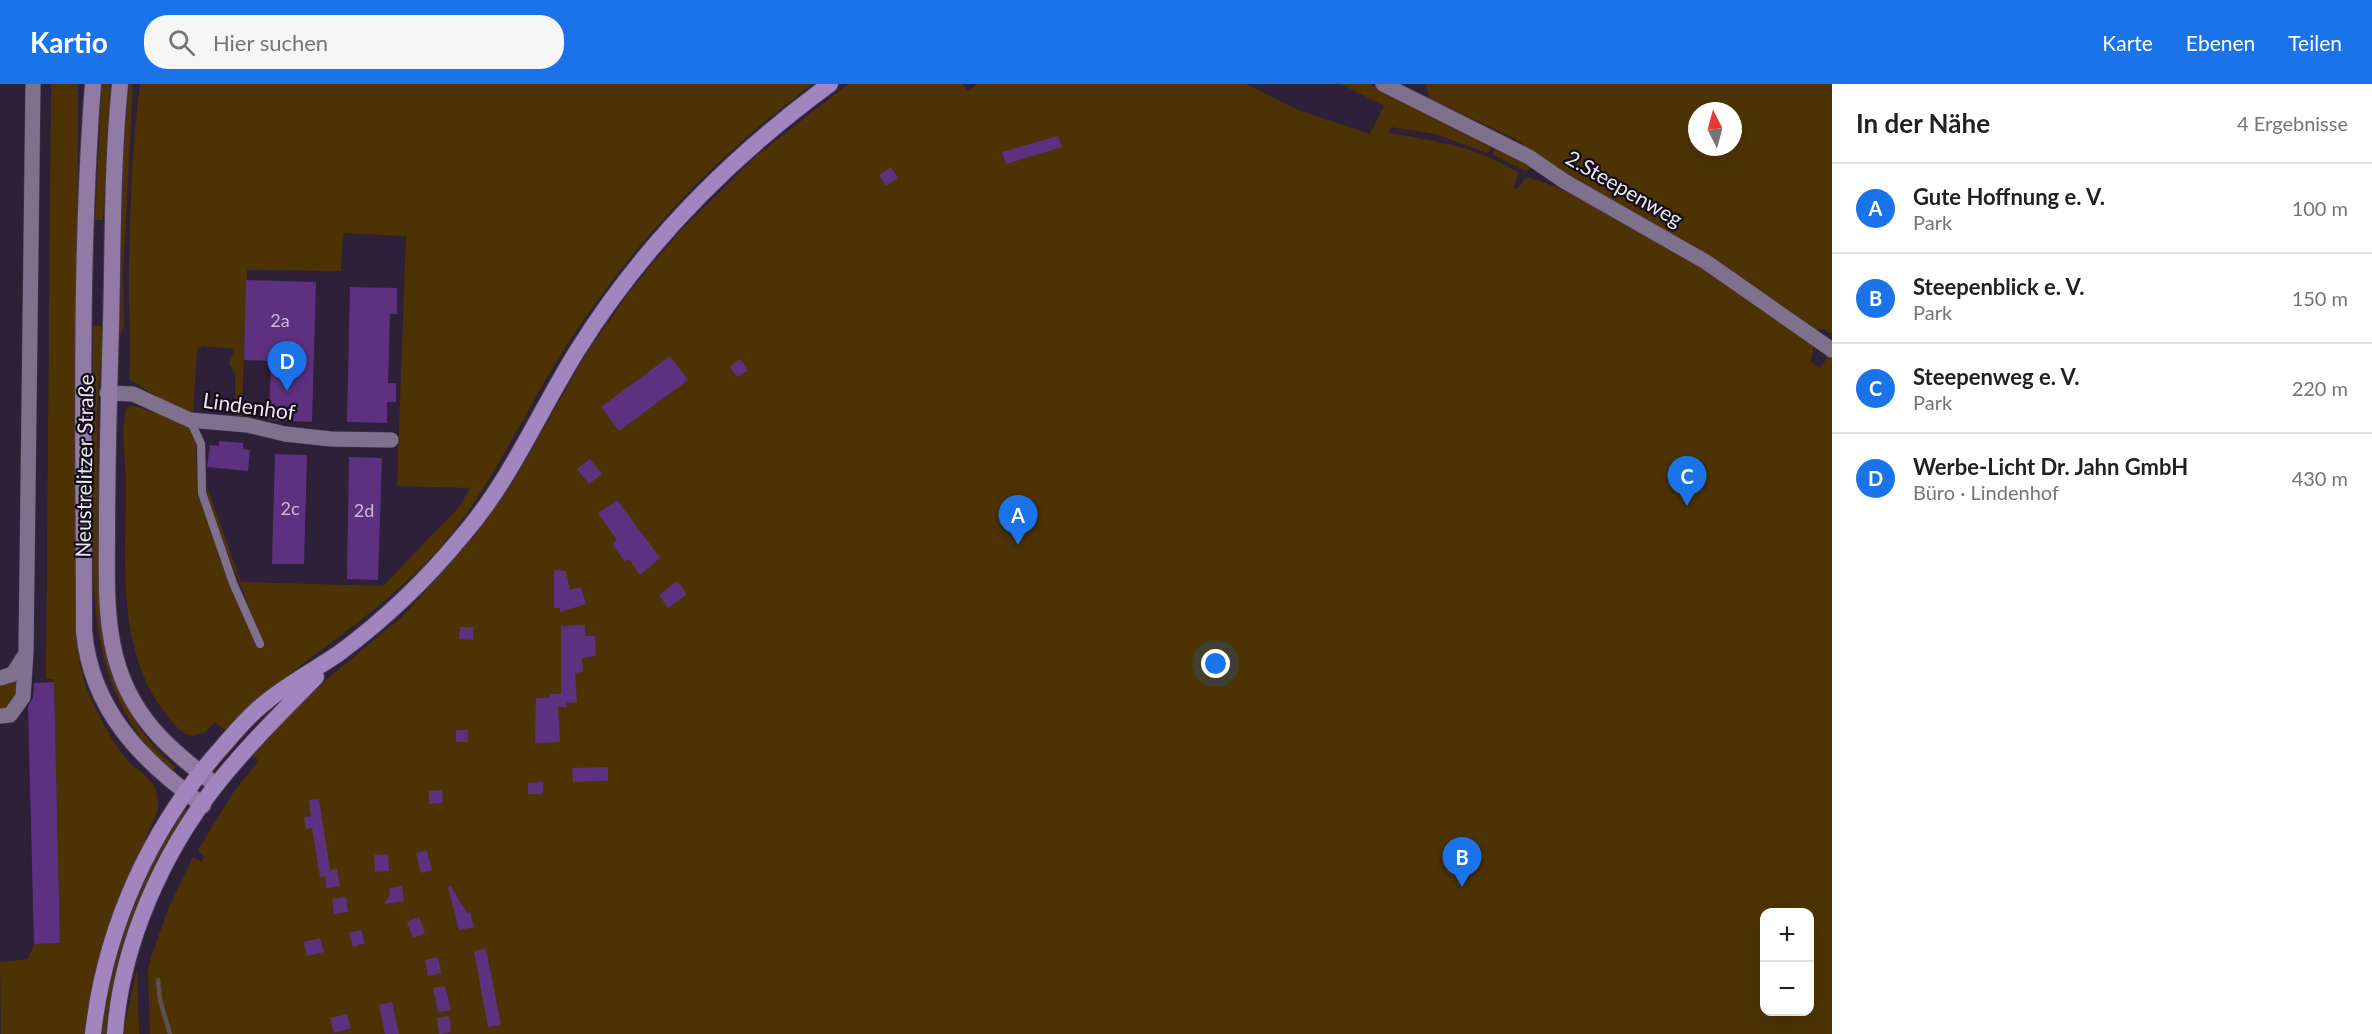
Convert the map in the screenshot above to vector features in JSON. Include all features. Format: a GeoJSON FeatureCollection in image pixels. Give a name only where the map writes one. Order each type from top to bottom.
{"type":"FeatureCollection","features":[{"type":"Feature","properties":{"kind":"main road","name":"Neustrelitzer Straße"},"geometry":{"type":"LineString","coordinates":[[93,84],[87,184],[84,326],[84,632],[86,654],[101,693],[120,727],[139,754],[203,805]]}},
{"type":"Feature","properties":{"kind":"main road","name":"Neustrelitzer Straße"},"geometry":{"type":"LineString","coordinates":[[120,84],[114,163],[107,393],[106,569],[110,630],[114,654],[126,689],[144,719],[175,754],[216,785]]}},
{"type":"Feature","properties":{"kind":"main road"},"geometry":{"type":"LineString","coordinates":[[93,1034],[104,972],[118,923],[153,841],[199,772],[265,702],[339,652],[396,606],[465,534],[503,479],[578,349],[622,284],[712,180],[747,148],[830,84]]}},
{"type":"Feature","properties":{"kind":"main road"},"geometry":{"type":"LineString","coordinates":[[115,1034],[124,978],[150,898],[173,851],[216,785],[247,748],[339,652]]}},
{"type":"Feature","properties":{"kind":"street"},"geometry":{"type":"LineString","coordinates":[[0,716],[10,714],[23,697],[26,652],[33,84]]}},
{"type":"Feature","properties":{"kind":"street","name":"2.Steepenweg"},"geometry":{"type":"LineString","coordinates":[[1383,84],[1493,137],[1595,200],[1651,229],[1706,262],[1832,350]]}},
{"type":"Feature","properties":{"kind":"street","name":"Lindenhof"},"geometry":{"type":"LineString","coordinates":[[107,393],[133,394],[190,420],[331,439],[391,441]]}},
{"type":"Feature","properties":{"kind":"street"},"geometry":{"type":"LineString","coordinates":[[0,678],[13,674],[26,652]]}},
{"type":"Feature","properties":{"kind":"lane"},"geometry":{"type":"LineString","coordinates":[[190,420],[201,444],[202,493],[233,583],[260,644]]}},
{"type":"Feature","properties":{"kind":"shaded area"},"geometry":{"type":"Polygon","coordinates":[[[51,84],[78,84],[76,634],[78,650],[85,683],[99,715],[123,755],[153,784],[158,810],[123,892],[104,945],[96,973],[85,1034],[1,1034],[0,962],[28,959],[34,944],[60,943],[54,679],[46,679],[51,84]]]}},
{"type":"Feature","properties":{"kind":"shaded area"},"geometry":{"type":"Polygon","coordinates":[[[102,84],[110,84],[103,220],[95,220],[102,84]]]}},
{"type":"Feature","properties":{"kind":"shaded area"},"geometry":{"type":"Polygon","coordinates":[[[129,84],[133,84],[123,273],[124,325],[120,338],[123,164],[129,84]]]}},
{"type":"Feature","properties":{"kind":"shaded area"},"geometry":{"type":"Polygon","coordinates":[[[140,84],[813,84],[742,141],[647,237],[566,346],[472,506],[431,557],[375,609],[253,704],[225,730],[215,722],[204,733],[193,736],[179,729],[172,722],[148,685],[137,659],[131,631],[125,572],[124,435],[127,407],[135,406],[187,425],[192,433],[196,445],[197,493],[257,648],[264,645],[206,496],[207,487],[241,582],[383,586],[459,507],[470,488],[397,486],[406,236],[343,233],[341,271],[247,270],[242,409],[247,409],[240,418],[235,418],[235,374],[229,363],[235,349],[203,346],[197,349],[193,413],[168,403],[129,379],[131,202],[140,84]]]}},
{"type":"Feature","properties":{"kind":"shaded area"},"geometry":{"type":"Polygon","coordinates":[[[848,84],[963,84],[968,91],[978,84],[1246,84],[1298,110],[1370,134],[1384,106],[1341,84],[1370,84],[1493,144],[1488,153],[1435,134],[1391,127],[1389,133],[1439,142],[1489,157],[1519,173],[1513,188],[1517,189],[1526,177],[1559,188],[1637,227],[1740,292],[1814,344],[1811,362],[1820,368],[1825,361],[1826,354],[1832,357],[1832,1034],[150,1034],[148,970],[151,957],[169,907],[193,857],[201,862],[205,857],[198,850],[234,791],[259,761],[251,753],[303,699],[403,616],[472,539],[512,484],[586,354],[630,291],[679,232],[755,157],[848,84]]]}},
{"type":"Feature","properties":{"kind":"shaded area"},"geometry":{"type":"Polygon","coordinates":[[[1426,84],[1832,84],[1832,334],[1824,329],[1817,330],[1729,270],[1567,178],[1519,141],[1429,98],[1426,84]]]}},
{"type":"Feature","properties":{"kind":"shaded area"},"geometry":{"type":"Polygon","coordinates":[[[1496,146],[1533,167],[1526,171],[1492,154],[1496,146]]]}},
{"type":"Feature","properties":{"kind":"shaded area"},"geometry":{"type":"Polygon","coordinates":[[[93,326],[103,326],[97,407],[98,558],[102,624],[117,685],[131,714],[150,741],[175,767],[174,770],[146,745],[122,706],[109,675],[101,643],[93,577],[93,326]]]}},
{"type":"Feature","properties":{"kind":"shaded area"},"geometry":{"type":"Polygon","coordinates":[[[17,680],[15,703],[0,712],[0,682],[17,680]]]}},
{"type":"Feature","properties":{"kind":"shaded area"},"geometry":{"type":"Polygon","coordinates":[[[183,808],[188,811],[160,861],[124,948],[115,978],[106,1034],[101,1034],[112,974],[130,916],[154,861],[183,808]]]}},
{"type":"Feature","properties":{"kind":"shaded area"},"geometry":{"type":"Polygon","coordinates":[[[137,968],[139,1034],[123,1034],[137,968]]]}},
{"type":"Feature","properties":{"kind":"building"},"geometry":{"type":"Polygon","coordinates":[[[1058,136],[1062,147],[1006,164],[1002,152],[1058,136]]]}},
{"type":"Feature","properties":{"kind":"building"},"geometry":{"type":"Polygon","coordinates":[[[891,167],[898,178],[886,186],[879,175],[891,167]]]}},
{"type":"Feature","properties":{"kind":"building"},"geometry":{"type":"Polygon","coordinates":[[[246,280],[316,282],[312,422],[269,420],[271,361],[244,360],[246,280]]]}},
{"type":"Feature","properties":{"kind":"building"},"geometry":{"type":"Polygon","coordinates":[[[350,287],[397,288],[397,314],[390,314],[388,383],[396,383],[396,402],[387,402],[387,423],[347,422],[350,287]]]}},
{"type":"Feature","properties":{"kind":"building"},"geometry":{"type":"Polygon","coordinates":[[[670,356],[688,380],[619,431],[601,407],[670,356]]]}},
{"type":"Feature","properties":{"kind":"building"},"geometry":{"type":"Polygon","coordinates":[[[740,359],[748,370],[737,377],[730,367],[740,359]]]}},
{"type":"Feature","properties":{"kind":"building"},"geometry":{"type":"Polygon","coordinates":[[[219,441],[243,443],[243,449],[250,450],[248,471],[207,467],[210,445],[219,446],[219,441]]]}},
{"type":"Feature","properties":{"kind":"building"},"geometry":{"type":"Polygon","coordinates":[[[275,454],[307,455],[304,564],[272,564],[275,454]]]}},
{"type":"Feature","properties":{"kind":"building"},"geometry":{"type":"Polygon","coordinates":[[[349,457],[382,458],[378,580],[347,579],[349,457]]]}},
{"type":"Feature","properties":{"kind":"building"},"geometry":{"type":"Polygon","coordinates":[[[590,459],[602,474],[589,484],[577,469],[590,459]]]}},
{"type":"Feature","properties":{"kind":"building"},"geometry":{"type":"Polygon","coordinates":[[[617,500],[660,558],[640,575],[629,559],[625,562],[612,544],[617,540],[598,513],[617,500]]]}},
{"type":"Feature","properties":{"kind":"building"},"geometry":{"type":"Polygon","coordinates":[[[554,570],[566,571],[570,590],[581,587],[586,604],[560,612],[560,608],[554,608],[554,570]]]}},
{"type":"Feature","properties":{"kind":"building"},"geometry":{"type":"Polygon","coordinates":[[[677,581],[687,594],[668,608],[659,595],[677,581]]]}},
{"type":"Feature","properties":{"kind":"building"},"geometry":{"type":"Polygon","coordinates":[[[585,625],[585,636],[595,636],[596,656],[582,658],[583,672],[575,673],[577,702],[566,703],[567,707],[558,707],[560,742],[535,743],[536,698],[550,698],[550,694],[561,694],[561,626],[585,625]]]}},
{"type":"Feature","properties":{"kind":"building"},"geometry":{"type":"Polygon","coordinates":[[[460,627],[474,627],[473,640],[459,639],[460,627]]]}},
{"type":"Feature","properties":{"kind":"building"},"geometry":{"type":"Polygon","coordinates":[[[54,682],[60,943],[34,944],[28,706],[33,698],[34,683],[54,682]]]}},
{"type":"Feature","properties":{"kind":"building"},"geometry":{"type":"Polygon","coordinates":[[[456,730],[468,730],[468,742],[456,742],[456,730]]]}},
{"type":"Feature","properties":{"kind":"building"},"geometry":{"type":"Polygon","coordinates":[[[608,767],[608,781],[573,782],[572,768],[608,767]]]}},
{"type":"Feature","properties":{"kind":"building"},"geometry":{"type":"Polygon","coordinates":[[[543,782],[543,794],[528,794],[528,783],[543,782]]]}},
{"type":"Feature","properties":{"kind":"building"},"geometry":{"type":"Polygon","coordinates":[[[442,790],[443,803],[429,804],[429,791],[442,790]]]}},
{"type":"Feature","properties":{"kind":"building"},"geometry":{"type":"Polygon","coordinates":[[[319,799],[330,870],[337,869],[340,886],[326,888],[325,876],[320,877],[312,828],[306,829],[304,817],[311,816],[309,800],[319,799]]]}},
{"type":"Feature","properties":{"kind":"building"},"geometry":{"type":"Polygon","coordinates":[[[427,851],[432,870],[421,873],[416,853],[427,851]]]}},
{"type":"Feature","properties":{"kind":"building"},"geometry":{"type":"Polygon","coordinates":[[[388,854],[389,871],[375,872],[374,855],[388,854]]]}},
{"type":"Feature","properties":{"kind":"building"},"geometry":{"type":"Polygon","coordinates":[[[402,886],[404,901],[384,904],[390,894],[389,888],[402,886]]]}},
{"type":"Feature","properties":{"kind":"building"},"geometry":{"type":"Polygon","coordinates":[[[451,886],[467,913],[470,912],[474,927],[459,930],[448,888],[451,886]]]}},
{"type":"Feature","properties":{"kind":"building"},"geometry":{"type":"Polygon","coordinates":[[[346,897],[348,912],[334,914],[332,899],[346,897]]]}},
{"type":"Feature","properties":{"kind":"building"},"geometry":{"type":"Polygon","coordinates":[[[419,917],[425,933],[413,938],[407,922],[419,917]]]}},
{"type":"Feature","properties":{"kind":"building"},"geometry":{"type":"Polygon","coordinates":[[[361,930],[365,943],[353,947],[349,933],[361,930]]]}},
{"type":"Feature","properties":{"kind":"building"},"geometry":{"type":"Polygon","coordinates":[[[320,938],[324,952],[307,956],[304,942],[320,938]]]}},
{"type":"Feature","properties":{"kind":"building"},"geometry":{"type":"Polygon","coordinates":[[[486,949],[501,1025],[488,1027],[474,951],[486,949]]]}},
{"type":"Feature","properties":{"kind":"building"},"geometry":{"type":"Polygon","coordinates":[[[438,957],[441,973],[428,976],[425,960],[438,957]]]}},
{"type":"Feature","properties":{"kind":"building"},"geometry":{"type":"Polygon","coordinates":[[[445,986],[451,1010],[438,1012],[433,988],[445,986]]]}},
{"type":"Feature","properties":{"kind":"building"},"geometry":{"type":"Polygon","coordinates":[[[392,1002],[399,1034],[385,1034],[379,1005],[392,1002]]]}},
{"type":"Feature","properties":{"kind":"building"},"geometry":{"type":"Polygon","coordinates":[[[347,1014],[351,1028],[334,1033],[330,1018],[347,1014]]]}},
{"type":"Feature","properties":{"kind":"building"},"geometry":{"type":"Polygon","coordinates":[[[449,1016],[451,1032],[439,1034],[437,1018],[449,1016]]]}},
{"type":"Feature","properties":{"kind":"waterway"},"geometry":{"type":"LineString","coordinates":[[158,980],[160,1000],[170,1034]]}},
{"type":"Feature","properties":{"kind":"place","name":"Werbe-Licht Dr. Jahn GmbH"},"geometry":{"type":"Point","coordinates":[287,391]}},
{"type":"Feature","properties":{"kind":"place","name":"Steepenweg e. V."},"geometry":{"type":"Point","coordinates":[1687,506]}},
{"type":"Feature","properties":{"kind":"place","name":"Gute Hoffnung e. V."},"geometry":{"type":"Point","coordinates":[1018,545]}},
{"type":"Feature","properties":{"kind":"place","name":"Steepenblick e. V."},"geometry":{"type":"Point","coordinates":[1462,887]}}]}
